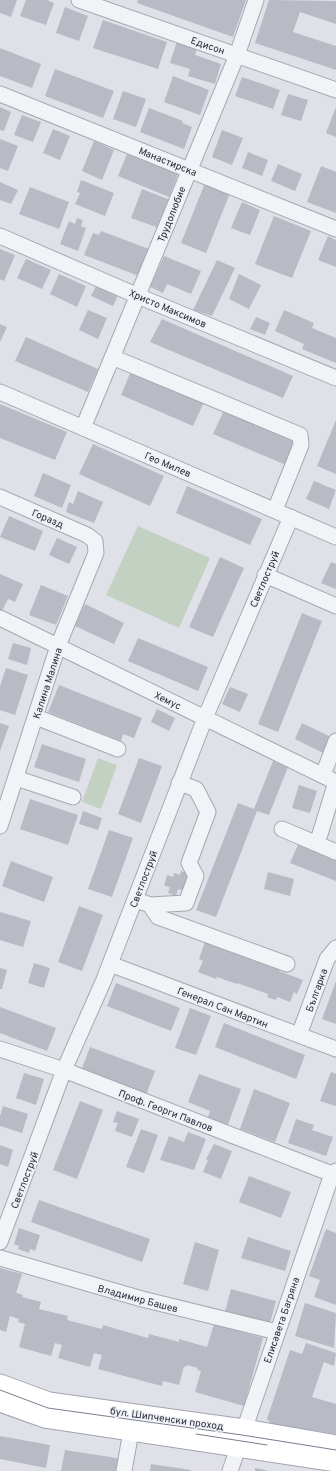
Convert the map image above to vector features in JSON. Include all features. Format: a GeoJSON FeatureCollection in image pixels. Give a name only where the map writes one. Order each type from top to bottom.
{"type":"FeatureCollection","features":[{"type":"Feature","properties":{"kind":"main road","name":"бул. Шипченски проход"},"geometry":{"type":"LineString","coordinates":[[0,1384],[49,1402],[244,1429],[336,1445]]}},
{"type":"Feature","properties":{"kind":"main road","name":"бул. Шипченски проход"},"geometry":{"type":"LineString","coordinates":[[0,1402],[45,1418],[336,1462]]}},
{"type":"Feature","properties":{"kind":"street","name":"Едисон"},"geometry":{"type":"LineString","coordinates":[[79,0],[336,90]]}},
{"type":"Feature","properties":{"kind":"street","name":"Трудолюбие"},"geometry":{"type":"LineString","coordinates":[[83,428],[190,169],[236,55],[256,0]]}},
{"type":"Feature","properties":{"kind":"street","name":"Манастирска"},"geometry":{"type":"LineString","coordinates":[[0,94],[190,169],[336,229]]}},
{"type":"Feature","properties":{"kind":"street","name":"Христо Максимов"},"geometry":{"type":"LineString","coordinates":[[0,236],[138,296],[336,378]]}},
{"type":"Feature","properties":{"kind":"street"},"geometry":{"type":"LineString","coordinates":[[112,357],[300,435],[301,445],[274,510]]}},
{"type":"Feature","properties":{"kind":"street","name":"Гео Милев"},"geometry":{"type":"LineString","coordinates":[[0,392],[336,537]]}},
{"type":"Feature","properties":{"kind":"street","name":"Горазд"},"geometry":{"type":"LineString","coordinates":[[0,497],[87,535],[95,541]]}},
{"type":"Feature","properties":{"kind":"street","name":"Светлоструй"},"geometry":{"type":"LineString","coordinates":[[0,1242],[64,1070],[110,964],[205,718],[291,517]]}},
{"type":"Feature","properties":{"kind":"street","name":"Калина Малина"},"geometry":{"type":"LineString","coordinates":[[0,826],[58,646],[96,553],[95,541]]}},
{"type":"Feature","properties":{"kind":"street"},"geometry":{"type":"LineString","coordinates":[[266,575],[336,606]]}},
{"type":"Feature","properties":{"kind":"street","name":"Хемус"},"geometry":{"type":"LineString","coordinates":[[0,618],[331,780]]}},
{"type":"Feature","properties":{"kind":"street"},"geometry":{"type":"LineString","coordinates":[[34,722],[118,749]]}},
{"type":"Feature","properties":{"kind":"street"},"geometry":{"type":"LineString","coordinates":[[34,722],[101,752]]}},
{"type":"Feature","properties":{"kind":"street"},"geometry":{"type":"LineString","coordinates":[[316,844],[331,780],[336,741]]}},
{"type":"Feature","properties":{"kind":"street"},"geometry":{"type":"LineString","coordinates":[[16,778],[73,797]]}},
{"type":"Feature","properties":{"kind":"street"},"geometry":{"type":"LineString","coordinates":[[135,899],[150,905],[186,903],[196,876],[189,863],[208,812],[196,789],[180,783]]}},
{"type":"Feature","properties":{"kind":"street"},"geometry":{"type":"LineString","coordinates":[[282,829],[336,852]]}},
{"type":"Feature","properties":{"kind":"street"},"geometry":{"type":"LineString","coordinates":[[150,905],[158,917],[287,964]]}},
{"type":"Feature","properties":{"kind":"street","name":"Българка"},"geometry":{"type":"LineString","coordinates":[[299,1035],[327,959],[336,948]]}},
{"type":"Feature","properties":{"kind":"street","name":"Генерал Сан Мартин"},"geometry":{"type":"LineString","coordinates":[[110,964],[336,1049]]}},
{"type":"Feature","properties":{"kind":"street","name":"Проф. Георги Павлов"},"geometry":{"type":"LineString","coordinates":[[0,1049],[64,1070],[334,1172]]}},
{"type":"Feature","properties":{"kind":"street","name":"Елисавета Багряна"},"geometry":{"type":"LineString","coordinates":[[230,1471],[277,1332],[334,1172]]}},
{"type":"Feature","properties":{"kind":"street","name":"Владимир Башев"},"geometry":{"type":"LineString","coordinates":[[0,1258],[142,1299],[277,1332]]}},
{"type":"Feature","properties":{"kind":"street"},"geometry":{"type":"LineString","coordinates":[[124,1471],[131,1431]]}},
{"type":"Feature","properties":{"kind":"green space"},"geometry":{"type":"Polygon","coordinates":[[[138,526],[210,558],[179,628],[106,595],[138,526]]]}},
{"type":"Feature","properties":{"kind":"green space"},"geometry":{"type":"Polygon","coordinates":[[[98,758],[117,765],[101,809],[82,802],[98,758]]]}},
{"type":"Feature","properties":{"kind":"building"},"geometry":{"type":"Polygon","coordinates":[[[0,0],[17,0],[11,17],[0,13],[0,0]]]}},
{"type":"Feature","properties":{"kind":"building"},"geometry":{"type":"Polygon","coordinates":[[[26,0],[47,0],[54,3],[46,25],[20,16],[26,0]]]}},
{"type":"Feature","properties":{"kind":"building"},"geometry":{"type":"Polygon","coordinates":[[[138,0],[246,0],[233,37],[137,3],[138,0]]]}},
{"type":"Feature","properties":{"kind":"building"},"geometry":{"type":"Polygon","coordinates":[[[269,0],[336,1],[336,24],[300,12],[293,32],[336,46],[336,70],[255,43],[269,0]]]}},
{"type":"Feature","properties":{"kind":"building"},"geometry":{"type":"Polygon","coordinates":[[[65,7],[88,16],[79,41],[56,33],[65,7]]]}},
{"type":"Feature","properties":{"kind":"building"},"geometry":{"type":"Polygon","coordinates":[[[103,20],[167,42],[158,69],[93,48],[103,20]]]}},
{"type":"Feature","properties":{"kind":"building"},"geometry":{"type":"Polygon","coordinates":[[[177,41],[197,48],[195,55],[221,64],[215,84],[188,76],[190,69],[170,63],[177,41]]]}},
{"type":"Feature","properties":{"kind":"building"},"geometry":{"type":"Polygon","coordinates":[[[0,48],[41,64],[32,88],[0,76],[0,48]]]}},
{"type":"Feature","properties":{"kind":"building"},"geometry":{"type":"Polygon","coordinates":[[[55,69],[114,91],[103,118],[45,96],[55,69]]]}},
{"type":"Feature","properties":{"kind":"building"},"geometry":{"type":"Polygon","coordinates":[[[173,76],[209,90],[200,115],[164,102],[173,76]]]}},
{"type":"Feature","properties":{"kind":"building"},"geometry":{"type":"Polygon","coordinates":[[[242,77],[280,90],[273,109],[235,96],[242,77]]]}},
{"type":"Feature","properties":{"kind":"building"},"geometry":{"type":"Polygon","coordinates":[[[123,91],[146,99],[136,127],[113,119],[123,91]]]}},
{"type":"Feature","properties":{"kind":"building"},"geometry":{"type":"Polygon","coordinates":[[[288,94],[308,100],[301,121],[281,115],[288,94]]]}},
{"type":"Feature","properties":{"kind":"building"},"geometry":{"type":"Polygon","coordinates":[[[0,107],[11,112],[4,131],[0,130],[0,107]]]}},
{"type":"Feature","properties":{"kind":"building"},"geometry":{"type":"Polygon","coordinates":[[[336,107],[336,137],[326,133],[336,107]]]}},
{"type":"Feature","properties":{"kind":"building"},"geometry":{"type":"Polygon","coordinates":[[[149,108],[183,121],[182,123],[192,127],[184,149],[140,132],[149,108]]]}},
{"type":"Feature","properties":{"kind":"building"},"geometry":{"type":"Polygon","coordinates":[[[22,115],[41,122],[33,142],[14,135],[22,115]]]}},
{"type":"Feature","properties":{"kind":"building"},"geometry":{"type":"Polygon","coordinates":[[[53,129],[70,136],[60,160],[43,153],[53,129]]]}},
{"type":"Feature","properties":{"kind":"building"},"geometry":{"type":"Polygon","coordinates":[[[222,130],[243,138],[232,165],[212,157],[222,130]]]}},
{"type":"Feature","properties":{"kind":"building"},"geometry":{"type":"Polygon","coordinates":[[[0,139],[18,146],[8,171],[0,168],[0,139]]]}},
{"type":"Feature","properties":{"kind":"building"},"geometry":{"type":"Polygon","coordinates":[[[94,141],[114,150],[102,180],[82,171],[94,141]]]}},
{"type":"Feature","properties":{"kind":"building"},"geometry":{"type":"Polygon","coordinates":[[[248,152],[268,160],[262,176],[242,168],[248,152]]]}},
{"type":"Feature","properties":{"kind":"building"},"geometry":{"type":"Polygon","coordinates":[[[127,154],[178,174],[169,197],[118,176],[127,154]]]}},
{"type":"Feature","properties":{"kind":"building"},"geometry":{"type":"Polygon","coordinates":[[[278,164],[302,174],[295,191],[271,181],[278,164]]]}},
{"type":"Feature","properties":{"kind":"building"},"geometry":{"type":"Polygon","coordinates":[[[321,166],[336,172],[336,213],[307,202],[321,166]]]}},
{"type":"Feature","properties":{"kind":"building"},"geometry":{"type":"Polygon","coordinates":[[[81,180],[114,193],[105,216],[75,204],[80,193],[77,192],[81,180]]]}},
{"type":"Feature","properties":{"kind":"building"},"geometry":{"type":"Polygon","coordinates":[[[0,182],[18,190],[11,204],[0,200],[0,182]]]}},
{"type":"Feature","properties":{"kind":"building"},"geometry":{"type":"Polygon","coordinates":[[[205,183],[230,193],[206,253],[181,243],[205,183]]]}},
{"type":"Feature","properties":{"kind":"building"},"geometry":{"type":"Polygon","coordinates":[[[30,187],[69,202],[59,229],[19,214],[30,187]]]}},
{"type":"Feature","properties":{"kind":"building"},"geometry":{"type":"Polygon","coordinates":[[[142,189],[170,200],[159,228],[131,218],[142,189]]]}},
{"type":"Feature","properties":{"kind":"building"},"geometry":{"type":"Polygon","coordinates":[[[242,202],[260,210],[250,235],[231,228],[242,202]]]}},
{"type":"Feature","properties":{"kind":"building"},"geometry":{"type":"Polygon","coordinates":[[[274,216],[311,231],[292,278],[255,264],[274,216]]]}},
{"type":"Feature","properties":{"kind":"building"},"geometry":{"type":"Polygon","coordinates":[[[77,218],[83,220],[81,226],[86,228],[78,251],[60,244],[69,221],[75,224],[77,218]]]}},
{"type":"Feature","properties":{"kind":"building"},"geometry":{"type":"Polygon","coordinates":[[[101,231],[149,249],[139,276],[84,255],[93,233],[99,235],[101,231]]]}},
{"type":"Feature","properties":{"kind":"building"},"geometry":{"type":"Polygon","coordinates":[[[328,236],[336,240],[336,267],[318,260],[328,236]]]}},
{"type":"Feature","properties":{"kind":"building"},"geometry":{"type":"Polygon","coordinates":[[[0,249],[15,255],[4,281],[0,279],[0,249]]]}},
{"type":"Feature","properties":{"kind":"building"},"geometry":{"type":"Polygon","coordinates":[[[164,256],[201,271],[191,294],[167,284],[163,293],[150,287],[164,256]]]}},
{"type":"Feature","properties":{"kind":"building"},"geometry":{"type":"Polygon","coordinates":[[[26,259],[51,270],[42,289],[17,278],[26,259]]]}},
{"type":"Feature","properties":{"kind":"building"},"geometry":{"type":"Polygon","coordinates":[[[217,260],[235,268],[212,316],[193,310],[217,260]]]}},
{"type":"Feature","properties":{"kind":"building"},"geometry":{"type":"Polygon","coordinates":[[[59,274],[86,286],[77,307],[50,294],[59,274]]]}},
{"type":"Feature","properties":{"kind":"building"},"geometry":{"type":"Polygon","coordinates":[[[239,274],[261,285],[249,309],[229,299],[239,274]]]}},
{"type":"Feature","properties":{"kind":"building"},"geometry":{"type":"Polygon","coordinates":[[[97,284],[119,293],[113,306],[91,296],[97,284]]]}},
{"type":"Feature","properties":{"kind":"building"},"geometry":{"type":"Polygon","coordinates":[[[88,310],[107,318],[98,339],[79,330],[88,310]]]}},
{"type":"Feature","properties":{"kind":"building"},"geometry":{"type":"Polygon","coordinates":[[[284,310],[314,323],[312,328],[336,338],[336,363],[302,349],[304,344],[275,331],[284,310]]]}},
{"type":"Feature","properties":{"kind":"building"},"geometry":{"type":"Polygon","coordinates":[[[256,317],[270,323],[265,335],[250,329],[256,317]]]}},
{"type":"Feature","properties":{"kind":"building"},"geometry":{"type":"Polygon","coordinates":[[[162,319],[293,376],[283,398],[150,342],[162,319]]]}},
{"type":"Feature","properties":{"kind":"building"},"geometry":{"type":"Polygon","coordinates":[[[0,324],[7,327],[0,342],[0,324]]]}},
{"type":"Feature","properties":{"kind":"building"},"geometry":{"type":"Polygon","coordinates":[[[26,337],[98,369],[88,392],[15,361],[26,337]]]}},
{"type":"Feature","properties":{"kind":"building"},"geometry":{"type":"Polygon","coordinates":[[[131,371],[204,402],[193,426],[121,395],[131,371]]]}},
{"type":"Feature","properties":{"kind":"building"},"geometry":{"type":"Polygon","coordinates":[[[0,404],[67,432],[55,460],[0,438],[0,404]]]}},
{"type":"Feature","properties":{"kind":"building"},"geometry":{"type":"Polygon","coordinates":[[[224,410],[296,441],[286,465],[213,434],[224,410]]]}},
{"type":"Feature","properties":{"kind":"building"},"geometry":{"type":"Polygon","coordinates":[[[336,420],[336,474],[317,466],[336,420]]]}},
{"type":"Feature","properties":{"kind":"building"},"geometry":{"type":"Polygon","coordinates":[[[93,444],[164,476],[150,506],[79,474],[93,444]]]}},
{"type":"Feature","properties":{"kind":"building"},"geometry":{"type":"Polygon","coordinates":[[[43,473],[71,485],[62,508],[34,496],[43,473]]]}},
{"type":"Feature","properties":{"kind":"building"},"geometry":{"type":"Polygon","coordinates":[[[314,481],[336,490],[329,509],[306,499],[314,481]]]}},
{"type":"Feature","properties":{"kind":"building"},"geometry":{"type":"Polygon","coordinates":[[[187,486],[262,519],[250,545],[176,513],[187,486]]]}},
{"type":"Feature","properties":{"kind":"building"},"geometry":{"type":"Polygon","coordinates":[[[78,491],[103,502],[94,523],[66,512],[69,502],[73,504],[78,491]]]}},
{"type":"Feature","properties":{"kind":"building"},"geometry":{"type":"Polygon","coordinates":[[[9,516],[43,531],[35,551],[0,537],[9,516]]]}},
{"type":"Feature","properties":{"kind":"building"},"geometry":{"type":"Polygon","coordinates":[[[57,538],[77,547],[69,564],[49,555],[57,538]]]}},
{"type":"Feature","properties":{"kind":"building"},"geometry":{"type":"Polygon","coordinates":[[[220,557],[244,568],[213,637],[189,627],[220,557]]]}},
{"type":"Feature","properties":{"kind":"building"},"geometry":{"type":"Polygon","coordinates":[[[331,562],[336,564],[336,589],[321,583],[331,562]]]}},
{"type":"Feature","properties":{"kind":"building"},"geometry":{"type":"Polygon","coordinates":[[[0,574],[23,584],[15,602],[8,599],[2,611],[0,610],[0,574]]]}},
{"type":"Feature","properties":{"kind":"building"},"geometry":{"type":"Polygon","coordinates":[[[41,585],[68,596],[56,625],[29,615],[41,585]]]}},
{"type":"Feature","properties":{"kind":"building"},"geometry":{"type":"Polygon","coordinates":[[[85,604],[124,623],[114,644],[75,626],[85,604]]]}},
{"type":"Feature","properties":{"kind":"building"},"geometry":{"type":"Polygon","coordinates":[[[302,613],[322,621],[278,732],[258,724],[302,613]]]}},
{"type":"Feature","properties":{"kind":"building"},"geometry":{"type":"Polygon","coordinates":[[[138,638],[208,667],[198,691],[128,661],[138,638]]]}},
{"type":"Feature","properties":{"kind":"building"},"geometry":{"type":"Polygon","coordinates":[[[13,643],[31,648],[27,665],[8,659],[13,643]]]}},
{"type":"Feature","properties":{"kind":"building"},"geometry":{"type":"Polygon","coordinates":[[[6,668],[28,675],[15,715],[0,710],[0,686],[6,668]]]}},
{"type":"Feature","properties":{"kind":"building"},"geometry":{"type":"Polygon","coordinates":[[[59,685],[142,718],[134,738],[123,734],[121,741],[48,712],[59,685]]]}},
{"type":"Feature","properties":{"kind":"building"},"geometry":{"type":"Polygon","coordinates":[[[230,687],[248,694],[240,712],[222,704],[230,687]]]}},
{"type":"Feature","properties":{"kind":"building"},"geometry":{"type":"Polygon","coordinates":[[[157,709],[175,718],[169,731],[151,722],[157,709]]]}},
{"type":"Feature","properties":{"kind":"building"},"geometry":{"type":"Polygon","coordinates":[[[0,723],[9,726],[0,751],[0,723]]]}},
{"type":"Feature","properties":{"kind":"building"},"geometry":{"type":"Polygon","coordinates":[[[302,723],[331,737],[323,753],[295,739],[302,723]]]}},
{"type":"Feature","properties":{"kind":"building"},"geometry":{"type":"Polygon","coordinates":[[[42,744],[86,759],[79,782],[34,767],[42,744]]]}},
{"type":"Feature","properties":{"kind":"building"},"geometry":{"type":"Polygon","coordinates":[[[139,758],[162,766],[141,823],[118,814],[139,758]]]}},
{"type":"Feature","properties":{"kind":"building"},"geometry":{"type":"Polygon","coordinates":[[[273,761],[288,767],[269,815],[257,811],[216,917],[196,910],[238,803],[254,809],[273,761]]]}},
{"type":"Feature","properties":{"kind":"building"},"geometry":{"type":"Polygon","coordinates":[[[299,785],[317,791],[310,813],[292,808],[299,785]]]}},
{"type":"Feature","properties":{"kind":"building"},"geometry":{"type":"Polygon","coordinates":[[[30,799],[78,815],[68,845],[20,829],[30,799]]]}},
{"type":"Feature","properties":{"kind":"building"},"geometry":{"type":"Polygon","coordinates":[[[83,811],[102,818],[98,830],[79,824],[83,811]]]}},
{"type":"Feature","properties":{"kind":"building"},"geometry":{"type":"Polygon","coordinates":[[[109,830],[133,838],[112,897],[88,889],[109,830]]]}},
{"type":"Feature","properties":{"kind":"building"},"geometry":{"type":"Polygon","coordinates":[[[300,840],[336,855],[336,881],[290,863],[300,840]]]}},
{"type":"Feature","properties":{"kind":"building"},"geometry":{"type":"Polygon","coordinates":[[[11,861],[53,877],[44,902],[2,886],[11,861]]]}},
{"type":"Feature","properties":{"kind":"building"},"geometry":{"type":"Polygon","coordinates":[[[181,871],[190,874],[185,891],[178,889],[176,896],[168,893],[170,887],[164,886],[167,875],[173,877],[174,873],[180,875],[181,871]]]}},
{"type":"Feature","properties":{"kind":"building"},"geometry":{"type":"Polygon","coordinates":[[[268,872],[294,879],[290,896],[264,889],[268,872]]]}},
{"type":"Feature","properties":{"kind":"building"},"geometry":{"type":"Polygon","coordinates":[[[79,906],[103,915],[82,971],[58,962],[79,906]]]}},
{"type":"Feature","properties":{"kind":"building"},"geometry":{"type":"Polygon","coordinates":[[[0,912],[31,921],[23,947],[0,940],[0,912]]]}},
{"type":"Feature","properties":{"kind":"building"},"geometry":{"type":"Polygon","coordinates":[[[205,942],[227,951],[229,947],[252,957],[251,960],[256,962],[257,960],[280,968],[279,971],[303,980],[297,994],[294,992],[290,1002],[277,997],[276,1000],[267,997],[268,994],[217,977],[216,979],[198,972],[203,961],[199,959],[205,942]]]}},
{"type":"Feature","properties":{"kind":"building"},"geometry":{"type":"Polygon","coordinates":[[[34,963],[50,968],[44,988],[28,983],[34,963]]]}},
{"type":"Feature","properties":{"kind":"building"},"geometry":{"type":"Polygon","coordinates":[[[0,968],[7,970],[2,989],[0,989],[0,968]]]}},
{"type":"Feature","properties":{"kind":"building"},"geometry":{"type":"Polygon","coordinates":[[[336,981],[336,1024],[322,1019],[336,981]]]}},
{"type":"Feature","properties":{"kind":"building"},"geometry":{"type":"Polygon","coordinates":[[[116,983],[180,1008],[171,1031],[107,1006],[116,983]]]}},
{"type":"Feature","properties":{"kind":"building"},"geometry":{"type":"Polygon","coordinates":[[[0,1007],[56,1028],[47,1051],[0,1033],[0,1007]]]}},
{"type":"Feature","properties":{"kind":"building"},"geometry":{"type":"Polygon","coordinates":[[[190,1008],[211,1016],[196,1055],[175,1048],[190,1008]]]}},
{"type":"Feature","properties":{"kind":"building"},"geometry":{"type":"Polygon","coordinates":[[[224,1023],[305,1055],[296,1079],[215,1047],[224,1023]]]}},
{"type":"Feature","properties":{"kind":"building"},"geometry":{"type":"Polygon","coordinates":[[[90,1047],[155,1071],[146,1095],[81,1071],[90,1047]]]}},
{"type":"Feature","properties":{"kind":"building"},"geometry":{"type":"Polygon","coordinates":[[[331,1072],[336,1074],[336,1106],[320,1101],[331,1072]]]}},
{"type":"Feature","properties":{"kind":"building"},"geometry":{"type":"Polygon","coordinates":[[[24,1073],[44,1079],[36,1105],[16,1098],[24,1073]]]}},
{"type":"Feature","properties":{"kind":"building"},"geometry":{"type":"Polygon","coordinates":[[[199,1074],[241,1089],[227,1127],[207,1120],[210,1111],[188,1102],[199,1074]]]}},
{"type":"Feature","properties":{"kind":"building"},"geometry":{"type":"Polygon","coordinates":[[[254,1089],[290,1103],[275,1142],[240,1129],[254,1089]]]}},
{"type":"Feature","properties":{"kind":"building"},"geometry":{"type":"Polygon","coordinates":[[[80,1101],[103,1110],[77,1179],[53,1170],[80,1101]]]}},
{"type":"Feature","properties":{"kind":"building"},"geometry":{"type":"Polygon","coordinates":[[[3,1106],[28,1114],[22,1133],[0,1126],[0,1116],[3,1106]]]}},
{"type":"Feature","properties":{"kind":"building"},"geometry":{"type":"Polygon","coordinates":[[[117,1111],[139,1119],[132,1137],[115,1131],[118,1123],[113,1122],[117,1111]]]}},
{"type":"Feature","properties":{"kind":"building"},"geometry":{"type":"Polygon","coordinates":[[[296,1119],[314,1125],[312,1130],[333,1137],[326,1156],[288,1143],[296,1119]]]}},
{"type":"Feature","properties":{"kind":"building"},"geometry":{"type":"Polygon","coordinates":[[[141,1129],[158,1135],[144,1173],[126,1167],[141,1129]]]}},
{"type":"Feature","properties":{"kind":"building"},"geometry":{"type":"Polygon","coordinates":[[[188,1132],[206,1139],[194,1170],[160,1160],[169,1136],[184,1142],[188,1132]]]}},
{"type":"Feature","properties":{"kind":"building"},"geometry":{"type":"Polygon","coordinates":[[[214,1144],[232,1151],[221,1179],[203,1172],[208,1160],[206,1159],[214,1144]]]}},
{"type":"Feature","properties":{"kind":"building"},"geometry":{"type":"Polygon","coordinates":[[[0,1145],[13,1150],[8,1167],[0,1164],[0,1145]]]}},
{"type":"Feature","properties":{"kind":"building"},"geometry":{"type":"Polygon","coordinates":[[[249,1176],[291,1192],[281,1218],[239,1202],[249,1176]]]}},
{"type":"Feature","properties":{"kind":"building"},"geometry":{"type":"Polygon","coordinates":[[[39,1200],[150,1239],[142,1262],[31,1222],[39,1200]]]}},
{"type":"Feature","properties":{"kind":"building"},"geometry":{"type":"Polygon","coordinates":[[[19,1228],[40,1235],[35,1251],[30,1249],[29,1253],[18,1249],[19,1246],[14,1244],[19,1228]]]}},
{"type":"Feature","properties":{"kind":"building"},"geometry":{"type":"Polygon","coordinates":[[[326,1229],[336,1233],[336,1305],[314,1297],[320,1280],[309,1276],[326,1229]]]}},
{"type":"Feature","properties":{"kind":"building"},"geometry":{"type":"Polygon","coordinates":[[[248,1237],[291,1251],[285,1271],[241,1258],[248,1237]]]}},
{"type":"Feature","properties":{"kind":"building"},"geometry":{"type":"Polygon","coordinates":[[[195,1242],[219,1250],[208,1291],[183,1284],[195,1242]]]}},
{"type":"Feature","properties":{"kind":"building"},"geometry":{"type":"Polygon","coordinates":[[[0,1268],[22,1274],[16,1293],[23,1295],[22,1297],[41,1302],[39,1309],[68,1316],[67,1320],[102,1329],[103,1325],[148,1338],[149,1334],[179,1342],[179,1339],[207,1347],[214,1324],[263,1338],[244,1406],[195,1392],[201,1371],[197,1370],[198,1368],[187,1365],[186,1367],[184,1366],[179,1385],[163,1381],[162,1386],[98,1369],[102,1355],[94,1353],[90,1367],[58,1358],[62,1345],[55,1343],[51,1356],[19,1347],[25,1324],[18,1322],[19,1319],[10,1316],[6,1332],[0,1330],[0,1268]]]}},
{"type":"Feature","properties":{"kind":"building"},"geometry":{"type":"Polygon","coordinates":[[[231,1289],[276,1301],[269,1327],[224,1315],[231,1289]]]}},
{"type":"Feature","properties":{"kind":"building"},"geometry":{"type":"Polygon","coordinates":[[[305,1303],[336,1313],[334,1348],[295,1336],[305,1303]]]}},
{"type":"Feature","properties":{"kind":"building"},"geometry":{"type":"Polygon","coordinates":[[[306,1343],[336,1353],[334,1366],[324,1362],[312,1397],[336,1404],[336,1434],[271,1424],[267,1419],[290,1350],[302,1354],[306,1343]]]}},
{"type":"Feature","properties":{"kind":"building"},"geometry":{"type":"Polygon","coordinates":[[[0,1436],[50,1445],[46,1468],[0,1459],[0,1436]]]}},
{"type":"Feature","properties":{"kind":"building"},"geometry":{"type":"Polygon","coordinates":[[[65,1450],[123,1459],[121,1471],[61,1471],[65,1450]]]}},
{"type":"Feature","properties":{"kind":"building"},"geometry":{"type":"Polygon","coordinates":[[[151,1464],[191,1470],[191,1471],[150,1471],[151,1464]]]}},
{"type":"Feature","properties":{"kind":"building"},"geometry":{"type":"Polygon","coordinates":[[[255,1468],[266,1470],[266,1471],[255,1471],[255,1468]]]}},
{"type":"Feature","properties":{"kind":"tram line"},"geometry":{"type":"LineString","coordinates":[[0,1390],[48,1408],[242,1435],[336,1450]]}},
{"type":"Feature","properties":{"kind":"tram line"},"geometry":{"type":"LineString","coordinates":[[196,1434],[267,1445]]}}]}
